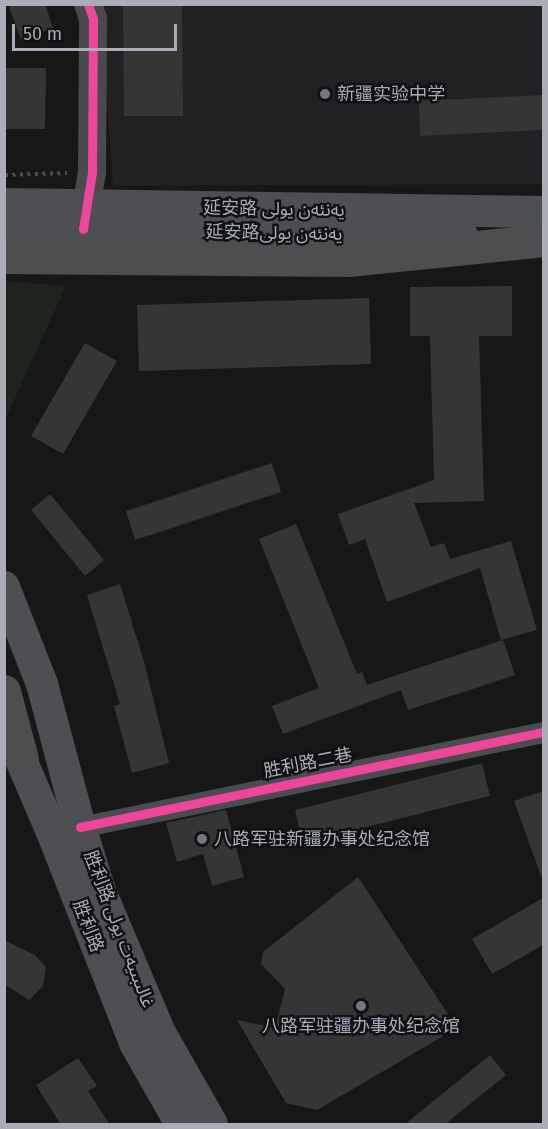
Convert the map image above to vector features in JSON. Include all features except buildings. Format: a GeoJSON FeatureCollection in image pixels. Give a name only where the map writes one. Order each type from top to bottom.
{"type":"FeatureCollection","features":[{"type":"Feature","properties":{"kind":"highway"},"geometry":{"type":"LineString","coordinates":[[4,257],[348,260],[543,240]]}},
{"type":"Feature","properties":{"kind":"highway"},"geometry":{"type":"LineString","coordinates":[[4,691],[22,759]]}},
{"type":"Feature","properties":{"kind":"main road","name":"延安路 يەنئەن يولى"},"geometry":{"type":"LineString","coordinates":[[4,204],[86,217],[543,213]]}},
{"type":"Feature","properties":{"kind":"main road","name":"延安路يەنئەن يولى"},"geometry":{"type":"LineString","coordinates":[[4,230],[86,217],[543,240]]}},
{"type":"Feature","properties":{"kind":"main road","name":"胜利路 غالىبىيەت يولى"},"geometry":{"type":"LineString","coordinates":[[4,587],[42,684],[80,827],[100,891],[160,1033],[212,1125]]}},
{"type":"Feature","properties":{"kind":"main road","name":"胜利路"},"geometry":{"type":"LineString","coordinates":[[4,722],[22,759],[135,1043],[180,1125]]}},
{"type":"Feature","properties":{"kind":"street"},"geometry":{"type":"LineString","coordinates":[[86,217],[92,172],[93,19],[88,4]]}},
{"type":"Feature","properties":{"kind":"street","name":"胜利路二巷"},"geometry":{"type":"LineString","coordinates":[[80,827],[543,732]]}},
{"type":"Feature","properties":{"kind":"path"},"geometry":{"type":"LineString","coordinates":[[4,175],[92,172]]}},
{"type":"Feature","properties":{"kind":"shaded area","name":"新疆实验中学"},"geometry":{"type":"Polygon","coordinates":[[[100,5],[543,5],[543,184],[113,186],[100,5]]]}},
{"type":"Feature","properties":{"kind":"shaded area"},"geometry":{"type":"Polygon","coordinates":[[[4,281],[66,286],[5,420],[4,281]]]}},
{"type":"Feature","properties":{"kind":"cycle path"},"geometry":{"type":"LineString","coordinates":[[83,229],[92,172],[93,19],[88,4]]}},
{"type":"Feature","properties":{"kind":"cycle path"},"geometry":{"type":"LineString","coordinates":[[80,827],[544,732]]}},
{"type":"Feature","properties":{"kind":"place","name":"新疆实验中学"},"geometry":{"type":"Point","coordinates":[325,94]}},
{"type":"Feature","properties":{"kind":"place","name":"八路军驻新疆办事处纪念馆"},"geometry":{"type":"Point","coordinates":[202,839]}},
{"type":"Feature","properties":{"kind":"place","name":"八路军驻疆办事处纪念馆"},"geometry":{"type":"Point","coordinates":[361,1006]}}]}
